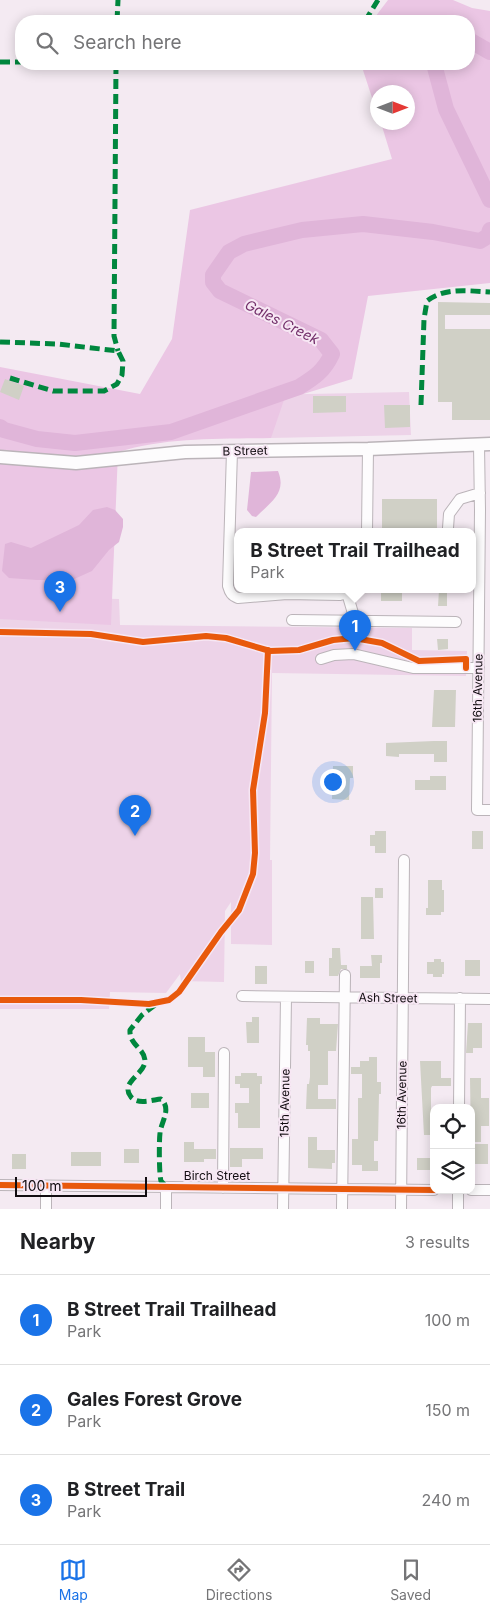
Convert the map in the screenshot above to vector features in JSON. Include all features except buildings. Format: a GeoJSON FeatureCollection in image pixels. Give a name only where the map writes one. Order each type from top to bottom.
{"type":"FeatureCollection","features":[{"type":"Feature","properties":{"kind":"main road","name":"B Street"},"geometry":{"type":"LineString","coordinates":[[0,457],[76,463],[164,454],[232,451],[485,445]]}},
{"type":"Feature","properties":{"kind":"street","name":"16th Avenue"},"geometry":{"type":"LineString","coordinates":[[485,445],[480,493],[477,810],[490,810]]}},
{"type":"Feature","properties":{"kind":"street"},"geometry":{"type":"LineString","coordinates":[[367,528],[368,449]]}},
{"type":"Feature","properties":{"kind":"street"},"geometry":{"type":"LineString","coordinates":[[232,451],[230,592],[233,596],[238,598],[287,594],[340,595],[344,593]]}},
{"type":"Feature","properties":{"kind":"street"},"geometry":{"type":"LineString","coordinates":[[448,528],[449,514],[460,499],[480,493]]}},
{"type":"Feature","properties":{"kind":"street"},"geometry":{"type":"LineString","coordinates":[[348,593],[355,620]]}},
{"type":"Feature","properties":{"kind":"street"},"geometry":{"type":"LineString","coordinates":[[292,620],[456,622]]}},
{"type":"Feature","properties":{"kind":"street"},"geometry":{"type":"LineString","coordinates":[[479,620],[490,620]]}},
{"type":"Feature","properties":{"kind":"street"},"geometry":{"type":"LineString","coordinates":[[321,659],[334,655],[353,654],[413,668],[478,668]]}},
{"type":"Feature","properties":{"kind":"street","name":"16th Avenue"},"geometry":{"type":"LineString","coordinates":[[401,1209],[404,860]]}},
{"type":"Feature","properties":{"kind":"street"},"geometry":{"type":"LineString","coordinates":[[342,1209],[345,975]]}},
{"type":"Feature","properties":{"kind":"street","name":"Ash Street"},"geometry":{"type":"LineString","coordinates":[[242,996],[490,999]]}},
{"type":"Feature","properties":{"kind":"street","name":"15th Avenue"},"geometry":{"type":"LineString","coordinates":[[283,1209],[286,997]]}},
{"type":"Feature","properties":{"kind":"street"},"geometry":{"type":"LineString","coordinates":[[459,1104],[460,998]]}},
{"type":"Feature","properties":{"kind":"street"},"geometry":{"type":"LineString","coordinates":[[224,1053],[224,1188]]}},
{"type":"Feature","properties":{"kind":"street","name":"Birch Street"},"geometry":{"type":"LineString","coordinates":[[0,1185],[430,1190]]}},
{"type":"Feature","properties":{"kind":"street"},"geometry":{"type":"LineString","coordinates":[[46,1186],[46,1209]]}},
{"type":"Feature","properties":{"kind":"street"},"geometry":{"type":"LineString","coordinates":[[166,1187],[166,1209]]}},
{"type":"Feature","properties":{"kind":"street"},"geometry":{"type":"LineString","coordinates":[[475,1190],[490,1190]]}},
{"type":"Feature","properties":{"kind":"street"},"geometry":{"type":"LineString","coordinates":[[458,1194],[458,1209]]}},
{"type":"Feature","properties":{"kind":"shaded area"},"geometry":{"type":"Polygon","coordinates":[[[388,0],[453,0],[472,8],[490,11],[490,283],[368,296],[352,379],[284,400],[271,438],[174,441],[118,452],[111,625],[0,619],[0,367],[140,394],[172,339],[190,210],[392,159],[383,130],[415,130],[415,85],[370,85],[370,92],[363,70],[475,70],[475,15],[377,15],[388,0]]]}},
{"type":"Feature","properties":{"kind":"shaded area"},"geometry":{"type":"Polygon","coordinates":[[[409,392],[411,435],[271,438],[271,436],[0,411],[258,395],[409,392]]]}},
{"type":"Feature","properties":{"kind":"shaded area"},"geometry":{"type":"Polygon","coordinates":[[[0,470],[70,598],[119,599],[120,625],[412,628],[412,650],[467,651],[466,676],[272,673],[270,860],[272,860],[272,945],[231,944],[231,902],[225,911],[224,982],[181,981],[180,974],[166,993],[110,992],[109,1009],[0,1009],[0,470]]]}},
{"type":"Feature","properties":{"kind":"shaded area"},"geometry":{"type":"Polygon","coordinates":[[[278,471],[280,485],[276,497],[256,517],[252,516],[247,510],[251,472],[278,471]]]}},
{"type":"Feature","properties":{"kind":"shaded area"},"geometry":{"type":"Polygon","coordinates":[[[107,507],[115,510],[123,519],[123,527],[119,542],[109,550],[92,571],[72,580],[37,580],[9,578],[2,571],[5,544],[11,542],[31,548],[79,525],[93,510],[107,507]]]}},
{"type":"Feature","properties":{"kind":"waterway","name":"Gales Creek"},"geometry":{"type":"LineString","coordinates":[[475,43],[490,52]]}},
{"type":"Feature","properties":{"kind":"waterway","name":"Gales Creek"},"geometry":{"type":"LineString","coordinates":[[436,70],[446,109],[490,200]]}},
{"type":"Feature","properties":{"kind":"waterway","name":"Gales Creek"},"geometry":{"type":"LineString","coordinates":[[0,427],[4,430],[37,439],[75,443],[171,432],[299,387],[314,377],[326,365],[332,354],[321,340],[220,291],[213,282],[213,275],[229,252],[244,244],[302,230],[363,224],[433,232],[480,241],[488,236],[490,230]]}},
{"type":"Feature","properties":{"kind":"marked path"},"geometry":{"type":"LineString","coordinates":[[117,15],[118,0]]}},
{"type":"Feature","properties":{"kind":"marked path"},"geometry":{"type":"LineString","coordinates":[[369,15],[378,0]]}},
{"type":"Feature","properties":{"kind":"marked path"},"geometry":{"type":"LineString","coordinates":[[0,62],[15,62]]}},
{"type":"Feature","properties":{"kind":"marked path"},"geometry":{"type":"LineString","coordinates":[[116,70],[114,336],[118,351]]}},
{"type":"Feature","properties":{"kind":"marked path"},"geometry":{"type":"LineString","coordinates":[[421,405],[424,319],[427,301],[449,292],[490,292]]}},
{"type":"Feature","properties":{"kind":"marked path"},"geometry":{"type":"LineString","coordinates":[[0,342],[58,344],[118,351],[123,361],[122,375],[117,384],[104,391],[53,391],[10,378]]}},
{"type":"Feature","properties":{"kind":"marked path"},"geometry":{"type":"LineString","coordinates":[[155,1005],[142,1015],[130,1030],[130,1035],[142,1052],[145,1060],[142,1070],[130,1082],[128,1092],[137,1101],[161,1099],[166,1107],[160,1133],[159,1157],[161,1181],[166,1187]]}},
{"type":"Feature","properties":{"kind":"cycle path"},"geometry":{"type":"LineString","coordinates":[[0,632],[91,634],[143,642],[206,636],[226,638],[270,651],[299,650],[333,640],[354,638],[382,643],[419,661],[466,659],[466,668]]}},
{"type":"Feature","properties":{"kind":"cycle path"},"geometry":{"type":"LineString","coordinates":[[0,1000],[81,1000],[149,1004],[169,1000],[179,992],[221,932],[239,910],[253,874],[255,853],[253,790],[265,713],[268,650]]}},
{"type":"Feature","properties":{"kind":"cycle path"},"geometry":{"type":"LineString","coordinates":[[0,1185],[430,1190]]}},
{"type":"Feature","properties":{"kind":"place","name":"B Street Trail"},"geometry":{"type":"Point","coordinates":[60,612]}},
{"type":"Feature","properties":{"kind":"place","name":"B Street Trail Trailhead"},"geometry":{"type":"Point","coordinates":[355,651]}},
{"type":"Feature","properties":{"kind":"place","name":"Gales Forest Grove"},"geometry":{"type":"Point","coordinates":[135,836]}}]}
